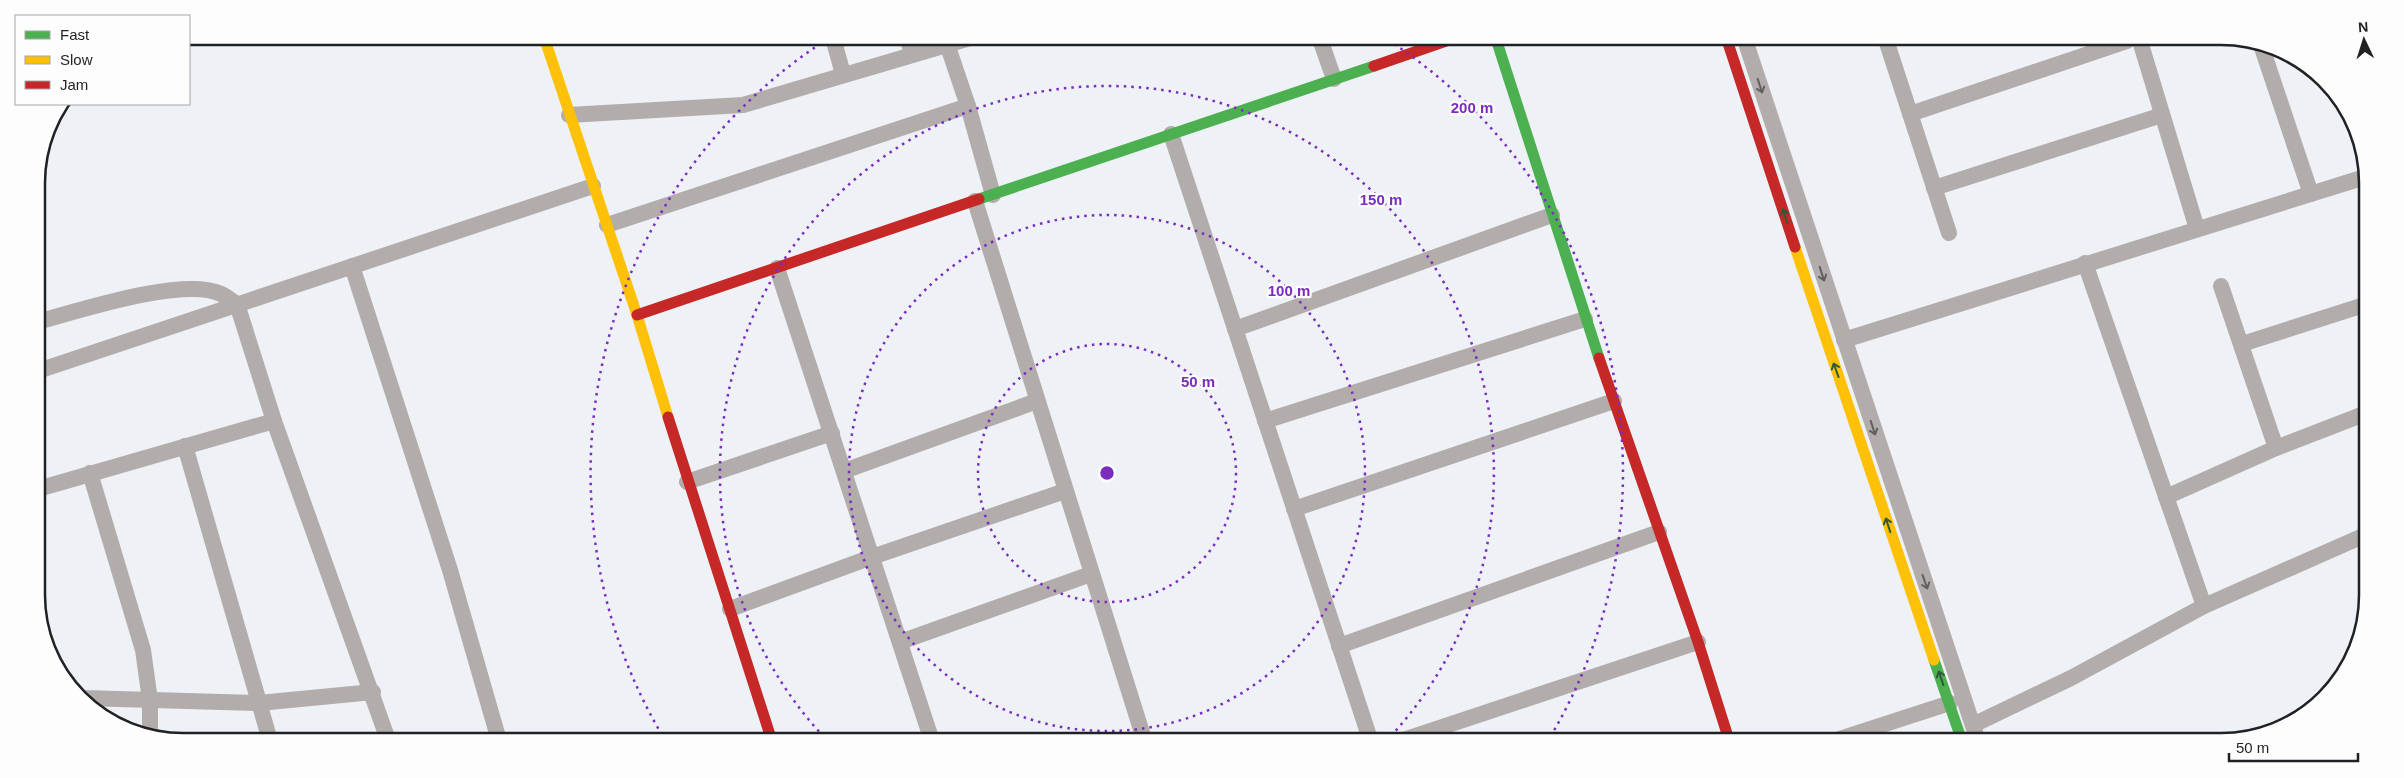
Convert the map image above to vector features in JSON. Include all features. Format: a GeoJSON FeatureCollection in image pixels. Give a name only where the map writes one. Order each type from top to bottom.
{"type":"FeatureCollection","features":[{"type":"Feature","properties":{"kind":"street"},"geometry":{"type":"LineString","coordinates":[[547,45],[637,315],[687,482],[730,609],[768,733]]}},
{"type":"Feature","properties":{"kind":"street"},"geometry":{"type":"LineString","coordinates":[[835,45],[843,74]]}},
{"type":"Feature","properties":{"kind":"street"},"geometry":{"type":"LineString","coordinates":[[947,45],[968,106],[993,195]]}},
{"type":"Feature","properties":{"kind":"street"},"geometry":{"type":"LineString","coordinates":[[1322,45],[1334,79]]}},
{"type":"Feature","properties":{"kind":"street"},"geometry":{"type":"LineString","coordinates":[[637,315],[1434,45]]}},
{"type":"Feature","properties":{"kind":"street"},"geometry":{"type":"LineString","coordinates":[[1498,45],[1585,319],[1698,642],[1726,733]]}},
{"type":"Feature","properties":{"kind":"street"},"geometry":{"type":"LineString","coordinates":[[1729,45],[1959,733]]}},
{"type":"Feature","properties":{"kind":"street"},"geometry":{"type":"LineString","coordinates":[[1747,45],[1975,733]]}},
{"type":"Feature","properties":{"kind":"street"},"geometry":{"type":"LineString","coordinates":[[1888,45],[1949,233]]}},
{"type":"Feature","properties":{"kind":"street"},"geometry":{"type":"LineString","coordinates":[[1910,114],[2115,45]]}},
{"type":"Feature","properties":{"kind":"street"},"geometry":{"type":"LineString","coordinates":[[2141,45],[2197,229]]}},
{"type":"Feature","properties":{"kind":"street"},"geometry":{"type":"LineString","coordinates":[[569,115],[743,104],[843,74],[910,46]]}},
{"type":"Feature","properties":{"kind":"street"},"geometry":{"type":"LineString","coordinates":[[2263,52],[2311,194]]}},
{"type":"Feature","properties":{"kind":"street"},"geometry":{"type":"LineString","coordinates":[[607,225],[968,106]]}},
{"type":"Feature","properties":{"kind":"street"},"geometry":{"type":"LineString","coordinates":[[1934,188],[2162,115]]}},
{"type":"Feature","properties":{"kind":"street"},"geometry":{"type":"LineString","coordinates":[[1172,134],[1368,733]]}},
{"type":"Feature","properties":{"kind":"street"},"geometry":{"type":"LineString","coordinates":[[1844,340],[2085,263],[2359,179]]}},
{"type":"Feature","properties":{"kind":"street"},"geometry":{"type":"LineString","coordinates":[[45,369],[593,186]]}},
{"type":"Feature","properties":{"kind":"street"},"geometry":{"type":"LineString","coordinates":[[974,201],[1142,733]]}},
{"type":"Feature","properties":{"kind":"street"},"geometry":{"type":"LineString","coordinates":[[1235,329],[1552,215]]}},
{"type":"Feature","properties":{"kind":"street"},"geometry":{"type":"LineString","coordinates":[[2085,263],[2204,606]]}},
{"type":"Feature","properties":{"kind":"street"},"geometry":{"type":"LineString","coordinates":[[352,266],[450,570],[497,733]]}},
{"type":"Feature","properties":{"kind":"street"},"geometry":{"type":"LineString","coordinates":[[777,268],[929,733]]}},
{"type":"Feature","properties":{"kind":"street"},"geometry":{"type":"LineString","coordinates":[[2221,286],[2276,448]]}},
{"type":"Feature","properties":{"kind":"street"},"geometry":{"type":"LineString","coordinates":[[45,320],[118,301],[170,291],[201,290],[220,293],[237,304],[274,420],[373,692],[386,733]]}},
{"type":"Feature","properties":{"kind":"street"},"geometry":{"type":"LineString","coordinates":[[2242,344],[2359,307]]}},
{"type":"Feature","properties":{"kind":"street"},"geometry":{"type":"LineString","coordinates":[[1266,420],[1585,319]]}},
{"type":"Feature","properties":{"kind":"street"},"geometry":{"type":"LineString","coordinates":[[844,471],[1037,401]]}},
{"type":"Feature","properties":{"kind":"street"},"geometry":{"type":"LineString","coordinates":[[1294,509],[1614,401]]}},
{"type":"Feature","properties":{"kind":"street"},"geometry":{"type":"LineString","coordinates":[[2166,497],[2276,448],[2359,416]]}},
{"type":"Feature","properties":{"kind":"street"},"geometry":{"type":"LineString","coordinates":[[45,487],[274,420]]}},
{"type":"Feature","properties":{"kind":"street"},"geometry":{"type":"LineString","coordinates":[[687,482],[832,433]]}},
{"type":"Feature","properties":{"kind":"street"},"geometry":{"type":"LineString","coordinates":[[185,446],[268,733]]}},
{"type":"Feature","properties":{"kind":"street"},"geometry":{"type":"LineString","coordinates":[[90,473],[143,650],[150,700],[150,729]]}},
{"type":"Feature","properties":{"kind":"street"},"geometry":{"type":"LineString","coordinates":[[730,609],[872,557],[1066,491]]}},
{"type":"Feature","properties":{"kind":"street"},"geometry":{"type":"LineString","coordinates":[[1339,646],[1659,532]]}},
{"type":"Feature","properties":{"kind":"street"},"geometry":{"type":"LineString","coordinates":[[1972,725],[2070,678],[2204,606],[2359,538]]}},
{"type":"Feature","properties":{"kind":"street"},"geometry":{"type":"LineString","coordinates":[[900,642],[1091,574]]}},
{"type":"Feature","properties":{"kind":"street"},"geometry":{"type":"LineString","coordinates":[[1424,733],[1698,642]]}},
{"type":"Feature","properties":{"kind":"street"},"geometry":{"type":"LineString","coordinates":[[91,698],[259,703],[373,692]]}},
{"type":"Feature","properties":{"kind":"street"},"geometry":{"type":"LineString","coordinates":[[1855,733],[1950,703]]}},
{"type":"Feature","properties":{"kind":"traffic: fast"},"geometry":{"type":"LineString","coordinates":[[1498,45],[1599,358]]}},
{"type":"Feature","properties":{"kind":"traffic: fast"},"geometry":{"type":"LineString","coordinates":[[979,199],[1374,66]]}},
{"type":"Feature","properties":{"kind":"traffic: fast"},"geometry":{"type":"LineString","coordinates":[[1934,660],[1959,733]]}},
{"type":"Feature","properties":{"kind":"traffic: slow"},"geometry":{"type":"LineString","coordinates":[[547,45],[637,315],[668,417]]}},
{"type":"Feature","properties":{"kind":"traffic: slow"},"geometry":{"type":"LineString","coordinates":[[1795,247],[1934,660]]}},
{"type":"Feature","properties":{"kind":"traffic: jam"},"geometry":{"type":"LineString","coordinates":[[1374,66],[1435,45]]}},
{"type":"Feature","properties":{"kind":"traffic: jam"},"geometry":{"type":"LineString","coordinates":[[1729,45],[1795,247]]}},
{"type":"Feature","properties":{"kind":"traffic: jam"},"geometry":{"type":"LineString","coordinates":[[637,315],[979,199]]}},
{"type":"Feature","properties":{"kind":"traffic: jam"},"geometry":{"type":"LineString","coordinates":[[1599,358],[1698,642],[1727,733]]}},
{"type":"Feature","properties":{"kind":"traffic: jam"},"geometry":{"type":"LineString","coordinates":[[668,417],[769,733]]}}]}
